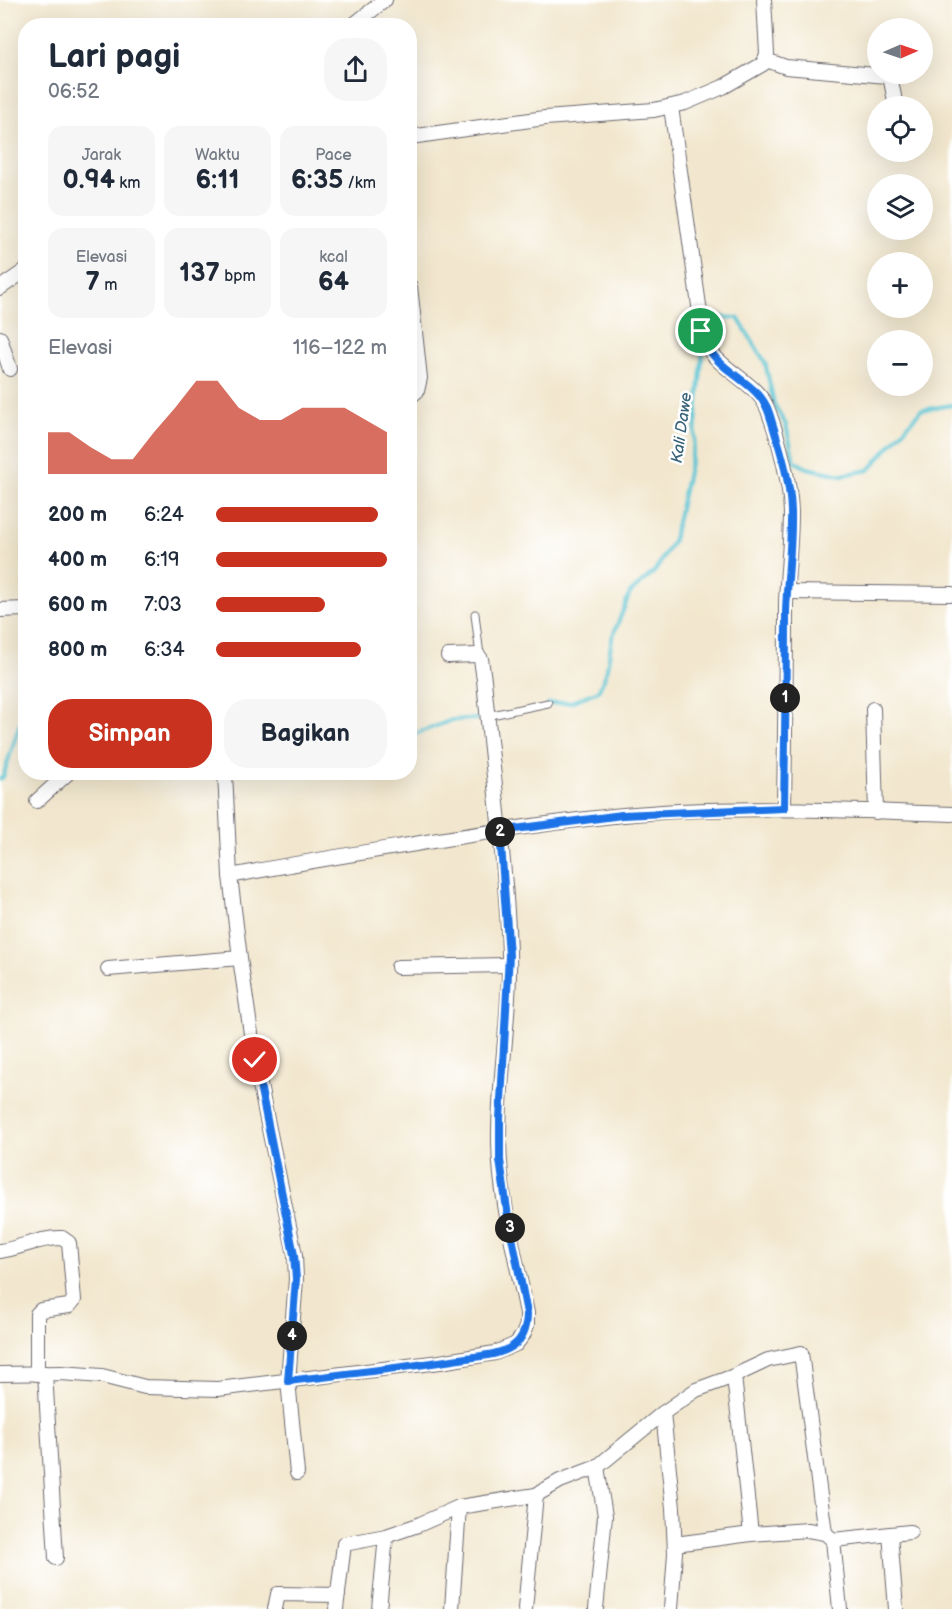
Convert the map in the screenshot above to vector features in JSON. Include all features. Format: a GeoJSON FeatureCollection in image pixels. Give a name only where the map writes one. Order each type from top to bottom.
{"type":"FeatureCollection","features":[{"type":"Feature","properties":{"kind":"street"},"geometry":{"type":"LineString","coordinates":[[362,18],[385,0]]}},
{"type":"Feature","properties":{"kind":"street"},"geometry":{"type":"LineString","coordinates":[[417,136],[545,118],[654,110],[671,107],[723,87],[759,68],[766,60],[764,0]]}},
{"type":"Feature","properties":{"kind":"street"},"geometry":{"type":"LineString","coordinates":[[766,60],[786,67],[887,76],[891,81],[894,96]]}},
{"type":"Feature","properties":{"kind":"street"},"geometry":{"type":"LineString","coordinates":[[671,107],[701,331],[708,351],[718,362],[764,400],[784,464],[791,509],[787,592],[784,808]]}},
{"type":"Feature","properties":{"kind":"street"},"geometry":{"type":"LineString","coordinates":[[0,288],[18,276]]}},
{"type":"Feature","properties":{"kind":"street"},"geometry":{"type":"LineString","coordinates":[[0,338],[10,369]]}},
{"type":"Feature","properties":{"kind":"street"},"geometry":{"type":"LineString","coordinates":[[417,360],[420,378],[417,391]]}},
{"type":"Feature","properties":{"kind":"street"},"geometry":{"type":"LineString","coordinates":[[787,592],[952,594]]}},
{"type":"Feature","properties":{"kind":"street"},"geometry":{"type":"LineString","coordinates":[[0,610],[18,609]]}},
{"type":"Feature","properties":{"kind":"street"},"geometry":{"type":"LineString","coordinates":[[0,1374],[102,1376],[145,1387],[218,1389],[440,1362],[495,1353],[516,1344],[523,1335],[527,1325],[527,1313],[502,1182],[499,1141],[508,965],[500,831],[481,659],[478,655],[473,654],[448,656]]}},
{"type":"Feature","properties":{"kind":"street"},"geometry":{"type":"LineString","coordinates":[[873,709],[876,812]]}},
{"type":"Feature","properties":{"kind":"street"},"geometry":{"type":"LineString","coordinates":[[37,801],[60,780]]}},
{"type":"Feature","properties":{"kind":"street"},"geometry":{"type":"LineString","coordinates":[[225,780],[230,876],[240,958],[255,1060],[294,1255],[296,1279],[288,1381],[297,1473]]}},
{"type":"Feature","properties":{"kind":"street"},"geometry":{"type":"LineString","coordinates":[[230,876],[320,858],[622,815],[784,808],[952,814]]}},
{"type":"Feature","properties":{"kind":"street"},"geometry":{"type":"LineString","coordinates":[[108,969],[240,958]]}},
{"type":"Feature","properties":{"kind":"street"},"geometry":{"type":"LineString","coordinates":[[398,967],[508,965]]}},
{"type":"Feature","properties":{"kind":"street"},"geometry":{"type":"LineString","coordinates":[[0,1251],[22,1247],[45,1239],[62,1238],[69,1243],[74,1300],[69,1306],[41,1310],[37,1314],[56,1558]]}},
{"type":"Feature","properties":{"kind":"street"},"geometry":{"type":"LineString","coordinates":[[275,1609],[278,1594],[337,1602],[344,1544],[386,1536],[459,1507],[536,1495],[560,1481],[597,1467],[663,1413],[696,1390],[768,1360],[801,1353],[840,1609]]}},
{"type":"Feature","properties":{"kind":"street"},"geometry":{"type":"LineString","coordinates":[[734,1376],[750,1534]]}},
{"type":"Feature","properties":{"kind":"street"},"geometry":{"type":"LineString","coordinates":[[663,1413],[675,1544],[671,1609]]}},
{"type":"Feature","properties":{"kind":"street"},"geometry":{"type":"LineString","coordinates":[[596,1609],[605,1516],[597,1467]]}},
{"type":"Feature","properties":{"kind":"street"},"geometry":{"type":"LineString","coordinates":[[525,1609],[536,1495]]}},
{"type":"Feature","properties":{"kind":"street"},"geometry":{"type":"LineString","coordinates":[[452,1609],[459,1507]]}},
{"type":"Feature","properties":{"kind":"street"},"geometry":{"type":"LineString","coordinates":[[675,1544],[750,1534],[808,1530],[829,1537],[910,1532]]}},
{"type":"Feature","properties":{"kind":"street"},"geometry":{"type":"LineString","coordinates":[[890,1534],[896,1609]]}},
{"type":"Feature","properties":{"kind":"street"},"geometry":{"type":"LineString","coordinates":[[379,1609],[386,1536]]}},
{"type":"Feature","properties":{"kind":"lane"},"geometry":{"type":"LineString","coordinates":[[476,614],[481,659]]}},
{"type":"Feature","properties":{"kind":"lane"},"geometry":{"type":"LineString","coordinates":[[487,716],[548,703]]}},
{"type":"Feature","properties":{"kind":"waterway","name":"Kali Dawe"},"geometry":{"type":"LineString","coordinates":[[707,336],[718,317],[738,318],[765,362],[774,404],[786,425],[794,461],[807,468],[842,475],[869,470],[921,410],[952,405]]}},
{"type":"Feature","properties":{"kind":"waterway","name":"Kali Dawe"},"geometry":{"type":"LineString","coordinates":[[548,704],[571,702],[598,691],[606,674],[612,638],[630,593],[655,571],[673,541],[694,444],[703,349]]}},
{"type":"Feature","properties":{"kind":"waterway","name":"Kali Dawe"},"geometry":{"type":"LineString","coordinates":[[417,733],[452,720],[476,719],[485,716]]}},
{"type":"Feature","properties":{"kind":"waterway","name":"Kali Dawe"},"geometry":{"type":"LineString","coordinates":[[0,779],[3,777],[18,729]]}},
{"type":"Feature","properties":{"kind":"route"},"geometry":{"type":"LineString","coordinates":[[255,1060],[294,1255],[296,1279],[288,1381],[440,1362],[495,1353],[516,1344],[527,1325],[527,1313],[508,1217],[500,1160],[499,1141],[509,955],[500,831],[622,815],[784,808],[787,592],[791,509],[784,464],[764,400],[718,362],[708,351],[701,331]]}}]}
